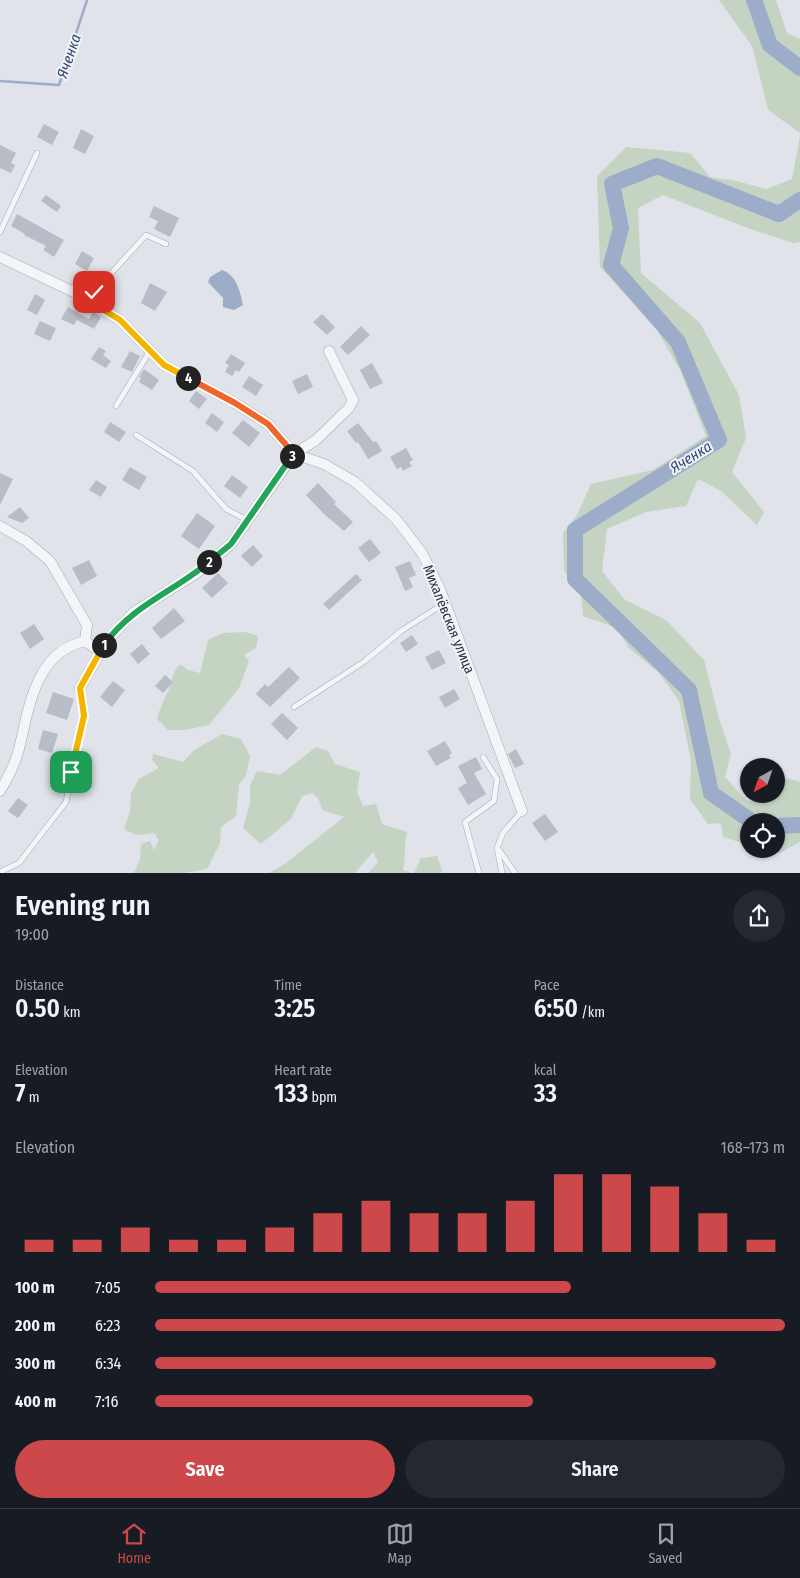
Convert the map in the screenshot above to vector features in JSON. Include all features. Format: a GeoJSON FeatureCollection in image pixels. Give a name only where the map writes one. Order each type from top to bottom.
{"type":"FeatureCollection","features":[{"type":"Feature","properties":{"kind":"street"},"geometry":{"type":"LineString","coordinates":[[0,257],[89,301],[120,320],[164,365],[235,403],[268,424],[294,454]]}},
{"type":"Feature","properties":{"kind":"street"},"geometry":{"type":"LineString","coordinates":[[80,688],[106,642],[134,612],[197,573],[231,544],[294,454],[316,440],[349,408],[353,400],[329,351]]}},
{"type":"Feature","properties":{"kind":"street","name":"Михалёвская улица"},"geometry":{"type":"LineString","coordinates":[[294,454],[324,464],[355,482],[396,518],[422,553],[445,603],[522,811]]}},
{"type":"Feature","properties":{"kind":"street"},"geometry":{"type":"LineString","coordinates":[[0,526],[26,541],[50,561],[88,625],[85,641]]}},
{"type":"Feature","properties":{"kind":"street"},"geometry":{"type":"LineString","coordinates":[[85,641],[100,652]]}},
{"type":"Feature","properties":{"kind":"street"},"geometry":{"type":"LineString","coordinates":[[0,791],[10,773],[18,750],[24,718],[35,685],[48,665],[66,648],[85,641]]}},
{"type":"Feature","properties":{"kind":"lane"},"geometry":{"type":"LineString","coordinates":[[0,232],[37,153]]}},
{"type":"Feature","properties":{"kind":"lane"},"geometry":{"type":"LineString","coordinates":[[89,301],[94,292],[146,235],[166,244]]}},
{"type":"Feature","properties":{"kind":"lane"},"geometry":{"type":"LineString","coordinates":[[116,406],[150,350]]}},
{"type":"Feature","properties":{"kind":"lane"},"geometry":{"type":"LineString","coordinates":[[136,434],[193,471],[226,509],[247,520]]}},
{"type":"Feature","properties":{"kind":"lane"},"geometry":{"type":"LineString","coordinates":[[294,707],[365,661],[400,631],[445,603]]}},
{"type":"Feature","properties":{"kind":"lane"},"geometry":{"type":"LineString","coordinates":[[0,872],[19,863],[66,802],[84,716],[80,688]]}},
{"type":"Feature","properties":{"kind":"lane"},"geometry":{"type":"LineString","coordinates":[[479,873],[465,822],[494,801],[497,779],[483,757]]}},
{"type":"Feature","properties":{"kind":"lane"},"geometry":{"type":"LineString","coordinates":[[502,873],[497,848],[503,833],[522,811]]}},
{"type":"Feature","properties":{"kind":"lane"},"geometry":{"type":"LineString","coordinates":[[497,848],[516,873]]}},
{"type":"Feature","properties":{"kind":"green space"},"geometry":{"type":"Polygon","coordinates":[[[719,0],[776,0],[787,33],[800,39],[800,133],[768,110],[752,46],[719,0]]]}},
{"type":"Feature","properties":{"kind":"green space"},"geometry":{"type":"Polygon","coordinates":[[[800,136],[800,242],[793,243],[750,229],[663,195],[638,208],[641,273],[700,323],[739,395],[746,438],[732,472],[764,512],[757,525],[721,491],[698,479],[686,506],[646,512],[607,529],[602,571],[625,600],[666,620],[704,660],[719,718],[731,754],[725,777],[740,793],[740,803],[785,803],[785,778],[800,782],[800,842],[785,850],[785,813],[740,813],[740,842],[723,837],[721,823],[708,824],[690,799],[691,761],[679,701],[659,673],[629,648],[617,628],[583,616],[581,595],[564,571],[563,533],[577,515],[591,484],[653,470],[706,436],[680,370],[657,330],[600,267],[597,176],[626,147],[690,153],[710,177],[737,181],[766,189],[792,179],[800,136]]]}},
{"type":"Feature","properties":{"kind":"green space"},"geometry":{"type":"Polygon","coordinates":[[[245,632],[258,636],[256,648],[244,655],[249,661],[239,688],[209,725],[185,730],[168,730],[157,719],[171,685],[173,674],[180,664],[188,670],[200,673],[208,640],[223,633],[245,632]]]}},
{"type":"Feature","properties":{"kind":"green space"},"geometry":{"type":"Polygon","coordinates":[[[222,734],[241,739],[250,756],[246,776],[239,784],[236,816],[221,827],[220,843],[207,869],[184,873],[134,873],[140,859],[141,844],[150,841],[154,850],[159,840],[154,833],[136,835],[124,829],[130,811],[131,793],[139,779],[159,768],[152,760],[153,754],[183,762],[194,750],[222,734]]]}},
{"type":"Feature","properties":{"kind":"green space"},"geometry":{"type":"Polygon","coordinates":[[[316,747],[328,751],[335,764],[360,772],[357,792],[363,806],[376,804],[382,824],[407,832],[403,870],[413,873],[368,873],[378,862],[373,852],[355,873],[269,873],[286,863],[344,817],[322,810],[319,800],[313,793],[302,796],[291,819],[261,844],[243,828],[250,803],[250,785],[257,771],[280,775],[316,747]]]}},
{"type":"Feature","properties":{"kind":"green space"},"geometry":{"type":"Polygon","coordinates":[[[437,856],[442,870],[441,873],[414,873],[421,858],[437,856]]]}},
{"type":"Feature","properties":{"kind":"water"},"geometry":{"type":"Polygon","coordinates":[[[222,270],[234,279],[240,294],[243,305],[234,310],[223,307],[223,298],[208,282],[210,277],[222,270]]]}},
{"type":"Feature","properties":{"kind":"building"},"geometry":{"type":"Polygon","coordinates":[[[44,124],[59,132],[52,145],[37,137],[44,124]]]}},
{"type":"Feature","properties":{"kind":"building"},"geometry":{"type":"Polygon","coordinates":[[[81,129],[94,136],[85,154],[73,148],[81,129]]]}},
{"type":"Feature","properties":{"kind":"building"},"geometry":{"type":"Polygon","coordinates":[[[0,145],[16,153],[11,163],[15,165],[11,173],[0,168],[0,145]]]}},
{"type":"Feature","properties":{"kind":"building"},"geometry":{"type":"Polygon","coordinates":[[[46,195],[61,206],[57,212],[41,201],[46,195]]]}},
{"type":"Feature","properties":{"kind":"building"},"geometry":{"type":"Polygon","coordinates":[[[154,206],[179,218],[170,237],[154,229],[158,221],[149,217],[154,206]]]}},
{"type":"Feature","properties":{"kind":"building"},"geometry":{"type":"Polygon","coordinates":[[[17,214],[64,240],[54,257],[43,250],[46,246],[11,226],[17,214]]]}},
{"type":"Feature","properties":{"kind":"building"},"geometry":{"type":"Polygon","coordinates":[[[82,251],[94,258],[87,271],[75,264],[82,251]]]}},
{"type":"Feature","properties":{"kind":"building"},"geometry":{"type":"Polygon","coordinates":[[[150,283],[167,292],[155,311],[141,303],[150,283]]]}},
{"type":"Feature","properties":{"kind":"building"},"geometry":{"type":"Polygon","coordinates":[[[35,294],[45,300],[37,315],[27,310],[35,294]]]}},
{"type":"Feature","properties":{"kind":"building"},"geometry":{"type":"Polygon","coordinates":[[[68,307],[89,319],[93,312],[101,317],[94,329],[77,320],[74,325],[61,319],[68,307]]]}},
{"type":"Feature","properties":{"kind":"building"},"geometry":{"type":"Polygon","coordinates":[[[322,314],[335,327],[327,335],[313,322],[322,314]]]}},
{"type":"Feature","properties":{"kind":"building"},"geometry":{"type":"Polygon","coordinates":[[[40,321],[56,328],[50,341],[34,334],[40,321]]]}},
{"type":"Feature","properties":{"kind":"building"},"geometry":{"type":"Polygon","coordinates":[[[361,326],[370,335],[348,355],[340,347],[361,326]]]}},
{"type":"Feature","properties":{"kind":"building"},"geometry":{"type":"Polygon","coordinates":[[[99,347],[106,351],[103,355],[111,361],[106,368],[91,359],[99,347]]]}},
{"type":"Feature","properties":{"kind":"building"},"geometry":{"type":"Polygon","coordinates":[[[130,351],[140,356],[132,372],[121,367],[130,351]]]}},
{"type":"Feature","properties":{"kind":"building"},"geometry":{"type":"Polygon","coordinates":[[[231,354],[245,363],[239,372],[236,370],[232,376],[225,372],[229,365],[225,363],[231,354]]]}},
{"type":"Feature","properties":{"kind":"building"},"geometry":{"type":"Polygon","coordinates":[[[372,363],[383,383],[370,389],[360,370],[372,363]]]}},
{"type":"Feature","properties":{"kind":"building"},"geometry":{"type":"Polygon","coordinates":[[[144,369],[159,380],[152,390],[139,382],[141,378],[139,377],[144,369]]]}},
{"type":"Feature","properties":{"kind":"building"},"geometry":{"type":"Polygon","coordinates":[[[307,374],[313,387],[298,394],[292,381],[307,374]]]}},
{"type":"Feature","properties":{"kind":"building"},"geometry":{"type":"Polygon","coordinates":[[[249,376],[263,385],[256,396],[242,387],[249,376]]]}},
{"type":"Feature","properties":{"kind":"building"},"geometry":{"type":"Polygon","coordinates":[[[196,391],[207,399],[199,409],[189,401],[196,391]]]}},
{"type":"Feature","properties":{"kind":"building"},"geometry":{"type":"Polygon","coordinates":[[[212,413],[224,422],[217,432],[205,423],[212,413]]]}},
{"type":"Feature","properties":{"kind":"building"},"geometry":{"type":"Polygon","coordinates":[[[243,420],[260,433],[249,447],[232,433],[243,420]]]}},
{"type":"Feature","properties":{"kind":"building"},"geometry":{"type":"Polygon","coordinates":[[[110,422],[126,432],[119,442],[104,432],[110,422]]]}},
{"type":"Feature","properties":{"kind":"building"},"geometry":{"type":"Polygon","coordinates":[[[358,423],[373,442],[376,441],[382,451],[368,459],[358,442],[356,443],[347,431],[358,423]]]}},
{"type":"Feature","properties":{"kind":"building"},"geometry":{"type":"Polygon","coordinates":[[[406,448],[413,460],[409,462],[412,466],[403,471],[401,467],[397,469],[390,457],[406,448]]]}},
{"type":"Feature","properties":{"kind":"building"},"geometry":{"type":"Polygon","coordinates":[[[130,467],[147,477],[139,490],[122,480],[130,467]]]}},
{"type":"Feature","properties":{"kind":"building"},"geometry":{"type":"Polygon","coordinates":[[[0,473],[13,479],[0,505],[0,473]]]}},
{"type":"Feature","properties":{"kind":"building"},"geometry":{"type":"Polygon","coordinates":[[[232,475],[248,487],[240,498],[224,486],[232,475]]]}},
{"type":"Feature","properties":{"kind":"building"},"geometry":{"type":"Polygon","coordinates":[[[96,480],[107,487],[101,497],[89,490],[96,480]]]}},
{"type":"Feature","properties":{"kind":"building"},"geometry":{"type":"Polygon","coordinates":[[[318,483],[336,502],[334,504],[353,522],[344,531],[306,495],[318,483]]]}},
{"type":"Feature","properties":{"kind":"building"},"geometry":{"type":"Polygon","coordinates":[[[20,507],[29,518],[22,523],[7,517],[20,507]]]}},
{"type":"Feature","properties":{"kind":"building"},"geometry":{"type":"Polygon","coordinates":[[[197,513],[215,526],[199,549],[181,536],[197,513]]]}},
{"type":"Feature","properties":{"kind":"building"},"geometry":{"type":"Polygon","coordinates":[[[370,539],[381,553],[369,562],[358,548],[370,539]]]}},
{"type":"Feature","properties":{"kind":"building"},"geometry":{"type":"Polygon","coordinates":[[[253,545],[263,556],[252,567],[241,556],[253,545]]]}},
{"type":"Feature","properties":{"kind":"building"},"geometry":{"type":"Polygon","coordinates":[[[89,560],[97,576],[81,585],[72,568],[89,560]]]}},
{"type":"Feature","properties":{"kind":"building"},"geometry":{"type":"Polygon","coordinates":[[[410,561],[416,575],[409,578],[413,587],[405,591],[395,567],[410,561]]]}},
{"type":"Feature","properties":{"kind":"building"},"geometry":{"type":"Polygon","coordinates":[[[218,573],[228,583],[212,598],[202,588],[218,573]]]}},
{"type":"Feature","properties":{"kind":"building"},"geometry":{"type":"Polygon","coordinates":[[[356,574],[362,580],[329,610],[323,604],[356,574]]]}},
{"type":"Feature","properties":{"kind":"building"},"geometry":{"type":"Polygon","coordinates":[[[174,608],[185,621],[161,639],[152,628],[174,608]]]}},
{"type":"Feature","properties":{"kind":"building"},"geometry":{"type":"Polygon","coordinates":[[[34,624],[44,639],[30,649],[20,633],[34,624]]]}},
{"type":"Feature","properties":{"kind":"building"},"geometry":{"type":"Polygon","coordinates":[[[412,635],[418,644],[406,652],[400,643],[412,635]]]}},
{"type":"Feature","properties":{"kind":"building"},"geometry":{"type":"Polygon","coordinates":[[[142,644],[150,654],[138,664],[130,654],[142,644]]]}},
{"type":"Feature","properties":{"kind":"building"},"geometry":{"type":"Polygon","coordinates":[[[439,650],[446,663],[432,670],[425,657],[439,650]]]}},
{"type":"Feature","properties":{"kind":"building"},"geometry":{"type":"Polygon","coordinates":[[[289,667],[300,678],[270,707],[256,694],[265,684],[268,687],[289,667]]]}},
{"type":"Feature","properties":{"kind":"building"},"geometry":{"type":"Polygon","coordinates":[[[165,675],[173,682],[163,693],[155,686],[165,675]]]}},
{"type":"Feature","properties":{"kind":"building"},"geometry":{"type":"Polygon","coordinates":[[[113,681],[125,690],[112,707],[100,697],[113,681]]]}},
{"type":"Feature","properties":{"kind":"building"},"geometry":{"type":"Polygon","coordinates":[[[454,689],[460,699],[445,708],[439,697],[454,689]]]}},
{"type":"Feature","properties":{"kind":"building"},"geometry":{"type":"Polygon","coordinates":[[[53,692],[74,699],[67,720],[46,713],[53,692]]]}},
{"type":"Feature","properties":{"kind":"building"},"geometry":{"type":"Polygon","coordinates":[[[282,713],[298,728],[287,740],[271,724],[282,713]]]}},
{"type":"Feature","properties":{"kind":"building"},"geometry":{"type":"Polygon","coordinates":[[[43,730],[58,734],[52,753],[38,749],[43,730]]]}},
{"type":"Feature","properties":{"kind":"building"},"geometry":{"type":"Polygon","coordinates":[[[445,741],[452,753],[449,755],[451,758],[436,766],[427,751],[445,741]]]}},
{"type":"Feature","properties":{"kind":"building"},"geometry":{"type":"Polygon","coordinates":[[[516,749],[524,764],[515,768],[508,754],[516,749]]]}},
{"type":"Feature","properties":{"kind":"building"},"geometry":{"type":"Polygon","coordinates":[[[476,757],[482,769],[474,773],[486,794],[468,805],[458,788],[467,783],[458,766],[476,757]]]}},
{"type":"Feature","properties":{"kind":"building"},"geometry":{"type":"Polygon","coordinates":[[[18,798],[28,805],[18,818],[8,811],[18,798]]]}},
{"type":"Feature","properties":{"kind":"building"},"geometry":{"type":"Polygon","coordinates":[[[545,814],[558,832],[545,841],[532,823],[545,814]]]}},
{"type":"Feature","properties":{"kind":"waterway","name":"Яченка"},"geometry":{"type":"LineString","coordinates":[[0,81],[59,85],[87,0]]}},
{"type":"Feature","properties":{"kind":"waterway","name":"Яченка"},"geometry":{"type":"LineString","coordinates":[[754,0],[770,45],[800,68]]}},
{"type":"Feature","properties":{"kind":"waterway","name":"Яченка"},"geometry":{"type":"LineString","coordinates":[[740,813],[711,793],[689,690],[575,579],[575,530],[719,440],[678,342],[611,265],[621,228],[612,184],[657,166],[779,214],[800,200]]}},
{"type":"Feature","properties":{"kind":"waterway","name":"Яченка"},"geometry":{"type":"LineString","coordinates":[[785,826],[800,825]]}},
{"type":"Feature","properties":{"kind":"route"},"geometry":{"type":"LineString","coordinates":[[71,772],[84,716],[80,688],[86,674],[106,642],[134,612],[197,573],[231,544],[294,454],[268,424],[235,403],[164,365],[120,320],[89,301],[94,292]]}}]}
